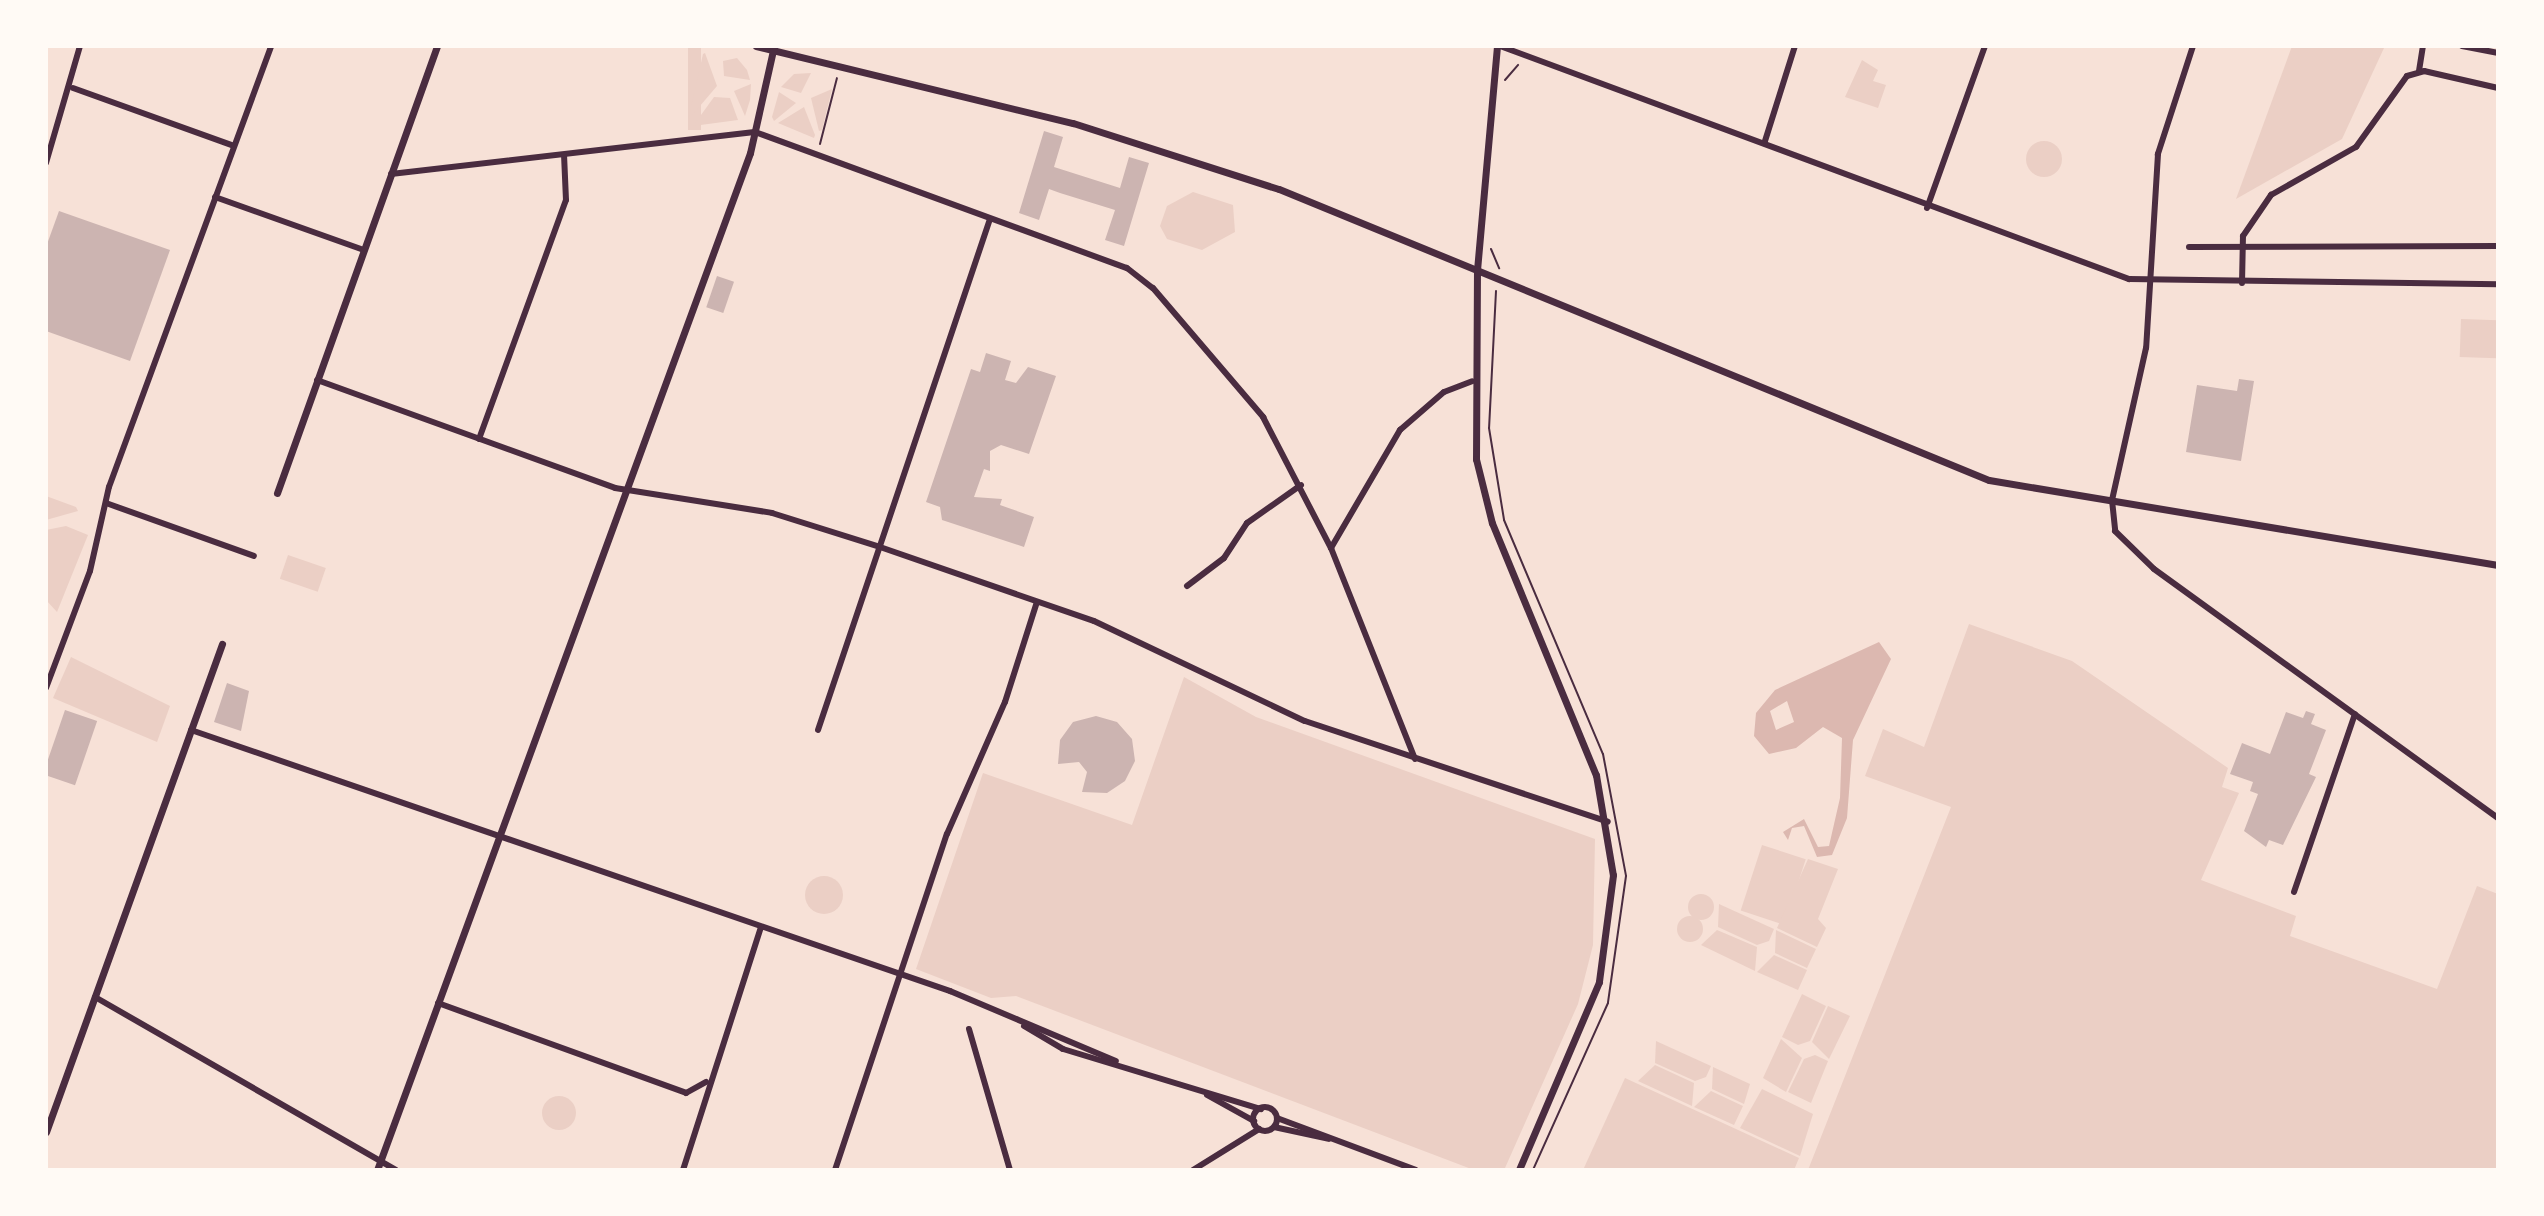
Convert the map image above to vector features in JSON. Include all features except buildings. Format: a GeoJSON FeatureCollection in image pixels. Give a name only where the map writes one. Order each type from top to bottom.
{"type":"FeatureCollection","features":[{"type":"Feature","properties":{"kind":"street"},"geometry":{"type":"LineString","coordinates":[[46,163],[73,88],[80,46]]}},
{"type":"Feature","properties":{"kind":"street"},"geometry":{"type":"LineString","coordinates":[[46,688],[90,571],[106,503],[271,46]]}},
{"type":"Feature","properties":{"kind":"street"},"geometry":{"type":"LineString","coordinates":[[277,493],[437,46]]}},
{"type":"Feature","properties":{"kind":"street"},"geometry":{"type":"LineString","coordinates":[[756,46],[1124,138],[1279,189],[1968,473],[2498,565]]}},
{"type":"Feature","properties":{"kind":"street"},"geometry":{"type":"LineString","coordinates":[[1519,1170],[1599,982],[1613,894],[1608,822],[1580,732],[1486,505],[1472,381],[1477,269],[1498,46],[1524,52],[1765,141],[1927,208],[2150,282],[2498,284]]}},
{"type":"Feature","properties":{"kind":"street"},"geometry":{"type":"LineString","coordinates":[[1765,141],[1795,46]]}},
{"type":"Feature","properties":{"kind":"street"},"geometry":{"type":"LineString","coordinates":[[1927,208],[1985,46]]}},
{"type":"Feature","properties":{"kind":"street"},"geometry":{"type":"LineString","coordinates":[[2193,46],[2159,150],[2142,375],[2112,500],[2115,531],[2146,562],[2498,818]]}},
{"type":"Feature","properties":{"kind":"street"},"geometry":{"type":"LineString","coordinates":[[2419,71],[2423,46]]}},
{"type":"Feature","properties":{"kind":"street"},"geometry":{"type":"LineString","coordinates":[[2462,46],[2498,53]]}},
{"type":"Feature","properties":{"kind":"street"},"geometry":{"type":"LineString","coordinates":[[379,1166],[755,132],[773,48]]}},
{"type":"Feature","properties":{"kind":"street"},"geometry":{"type":"LineString","coordinates":[[2242,283],[2244,232],[2274,191],[2356,147],[2407,76],[2419,71],[2498,88]]}},
{"type":"Feature","properties":{"kind":"street"},"geometry":{"type":"LineString","coordinates":[[73,88],[234,146]]}},
{"type":"Feature","properties":{"kind":"street"},"geometry":{"type":"LineString","coordinates":[[391,174],[755,132],[1142,277],[1253,402],[1301,485],[1331,548],[1416,760]]}},
{"type":"Feature","properties":{"kind":"street"},"geometry":{"type":"LineString","coordinates":[[479,439],[564,208],[564,155]]}},
{"type":"Feature","properties":{"kind":"street"},"geometry":{"type":"LineString","coordinates":[[215,197],[364,250]]}},
{"type":"Feature","properties":{"kind":"street"},"geometry":{"type":"LineString","coordinates":[[818,730],[990,219]]}},
{"type":"Feature","properties":{"kind":"street"},"geometry":{"type":"LineString","coordinates":[[2189,247],[2498,246]]}},
{"type":"Feature","properties":{"kind":"street"},"geometry":{"type":"LineString","coordinates":[[317,380],[479,439],[627,488],[772,513],[880,547],[1037,602],[1280,711],[1416,760],[1608,822]]}},
{"type":"Feature","properties":{"kind":"street"},"geometry":{"type":"LineString","coordinates":[[1331,548],[1400,430],[1444,392],[1472,381]]}},
{"type":"Feature","properties":{"kind":"street"},"geometry":{"type":"LineString","coordinates":[[1187,586],[1224,558],[1247,523],[1301,485]]}},
{"type":"Feature","properties":{"kind":"street"},"geometry":{"type":"LineString","coordinates":[[106,503],[254,556]]}},
{"type":"Feature","properties":{"kind":"street"},"geometry":{"type":"LineString","coordinates":[[835,1170],[966,781],[1005,702],[1037,602]]}},
{"type":"Feature","properties":{"kind":"street"},"geometry":{"type":"LineString","coordinates":[[46,1132],[222,644]]}},
{"type":"Feature","properties":{"kind":"street"},"geometry":{"type":"LineString","coordinates":[[2294,892],[2355,714]]}},
{"type":"Feature","properties":{"kind":"street"},"geometry":{"type":"LineString","coordinates":[[191,730],[900,976],[1116,1061],[1261,1109],[1277,1118],[1416,1170]]}},
{"type":"Feature","properties":{"kind":"street"},"geometry":{"type":"LineString","coordinates":[[683,1170],[706,1082],[761,927]]}},
{"type":"Feature","properties":{"kind":"street"},"geometry":{"type":"LineString","coordinates":[[95,997],[379,1166],[396,1170]]}},
{"type":"Feature","properties":{"kind":"street"},"geometry":{"type":"LineString","coordinates":[[438,1003],[686,1093],[706,1082]]}},
{"type":"Feature","properties":{"kind":"street"},"geometry":{"type":"LineString","coordinates":[[969,1029],[1010,1170]]}},
{"type":"Feature","properties":{"kind":"street"},"geometry":{"type":"LineString","coordinates":[[1200,1090],[1254,1121],[1259,1129]]}},
{"type":"Feature","properties":{"kind":"street"},"geometry":{"type":"LineString","coordinates":[[1254,1121],[1261,1109]]}},
{"type":"Feature","properties":{"kind":"street"},"geometry":{"type":"LineString","coordinates":[[1274,1127],[1277,1118]]}},
{"type":"Feature","properties":{"kind":"street"},"geometry":{"type":"LineString","coordinates":[[1193,1170],[1259,1129],[1274,1127],[1332,1139]]}},
{"type":"Feature","properties":{"kind":"path"},"geometry":{"type":"LineString","coordinates":[[1504,86],[1524,52]]}},
{"type":"Feature","properties":{"kind":"path"},"geometry":{"type":"LineString","coordinates":[[820,144],[838,76]]}},
{"type":"Feature","properties":{"kind":"path"},"geometry":{"type":"LineString","coordinates":[[1489,240],[1498,277],[1489,375],[1492,463],[1504,520],[1603,754],[1626,876]]}},
{"type":"Feature","properties":{"kind":"path"},"geometry":{"type":"LineString","coordinates":[[1533,1170],[1567,1094]]}},
{"type":"Feature","properties":{"kind":"shaded area"},"geometry":{"type":"Polygon","coordinates":[[[688,46],[701,46],[701,130],[688,130],[688,46]]]}},
{"type":"Feature","properties":{"kind":"shaded area"},"geometry":{"type":"Polygon","coordinates":[[[2292,46],[2384,48],[2342,139],[2236,199],[2292,46]]]}},
{"type":"Feature","properties":{"kind":"shaded area"},"geometry":{"type":"Polygon","coordinates":[[[703,54],[717,86],[688,120],[703,54]]]}},
{"type":"Feature","properties":{"kind":"shaded area"},"geometry":{"type":"Polygon","coordinates":[[[737,58],[747,70],[750,80],[724,76],[723,61],[737,58]]]}},
{"type":"Feature","properties":{"kind":"shaded area"},"geometry":{"type":"Polygon","coordinates":[[[1862,60],[1878,70],[1873,81],[1886,85],[1878,108],[1845,97],[1862,60]]]}},
{"type":"Feature","properties":{"kind":"shaded area"},"geometry":{"type":"Polygon","coordinates":[[[811,73],[801,93],[781,87],[794,74],[811,73]]]}},
{"type":"Feature","properties":{"kind":"shaded area"},"geometry":{"type":"Polygon","coordinates":[[[751,84],[750,100],[745,116],[734,91],[751,84]]]}},
{"type":"Feature","properties":{"kind":"shaded area"},"geometry":{"type":"Polygon","coordinates":[[[832,89],[822,130],[819,131],[811,98],[832,89]]]}},
{"type":"Feature","properties":{"kind":"shaded area"},"geometry":{"type":"Polygon","coordinates":[[[779,92],[796,103],[774,121],[772,117],[779,92]]]}},
{"type":"Feature","properties":{"kind":"shaded area"},"geometry":{"type":"Polygon","coordinates":[[[714,97],[730,98],[738,120],[693,126],[714,97]]]}},
{"type":"Feature","properties":{"kind":"shaded area"},"geometry":{"type":"Polygon","coordinates":[[[804,107],[815,135],[814,138],[778,123],[804,107]]]}},
{"type":"Feature","properties":{"kind":"shaded area"},"geometry":{"type":"Polygon","coordinates":[[[2044,141],[2057,146],[2062,159],[2057,172],[2044,177],[2031,172],[2026,159],[2031,146],[2044,141]]]}},
{"type":"Feature","properties":{"kind":"shaded area"},"geometry":{"type":"Polygon","coordinates":[[[1193,192],[1233,205],[1235,232],[1202,250],[1167,239],[1160,226],[1167,206],[1193,192]]]}},
{"type":"Feature","properties":{"kind":"shaded area"},"geometry":{"type":"Polygon","coordinates":[[[2461,319],[2498,320],[2497,358],[2460,357],[2461,319]]]}},
{"type":"Feature","properties":{"kind":"shaded area"},"geometry":{"type":"Polygon","coordinates":[[[46,496],[76,507],[78,511],[46,520],[46,496]]]}},
{"type":"Feature","properties":{"kind":"shaded area"},"geometry":{"type":"Polygon","coordinates":[[[66,526],[88,535],[57,612],[46,600],[46,530],[66,526]]]}},
{"type":"Feature","properties":{"kind":"shaded area"},"geometry":{"type":"Polygon","coordinates":[[[288,555],[326,568],[318,592],[280,579],[288,555]]]}},
{"type":"Feature","properties":{"kind":"shaded area"},"geometry":{"type":"Polygon","coordinates":[[[1969,624],[2072,661],[2228,768],[2222,787],[2239,793],[2201,880],[2296,916],[2290,936],[2437,989],[2477,886],[2498,894],[2498,1170],[1808,1170],[1951,807],[1865,776],[1883,729],[1924,747],[1969,624]]]}},
{"type":"Feature","properties":{"kind":"shaded area"},"geometry":{"type":"Polygon","coordinates":[[[1879,642],[1891,659],[1853,740],[1847,818],[1832,855],[1817,857],[1804,826],[1792,828],[1788,840],[1783,832],[1804,819],[1818,847],[1829,846],[1840,798],[1842,738],[1823,727],[1796,748],[1769,754],[1754,736],[1756,713],[1775,690],[1879,642]],[[1787,701],[1770,711],[1776,730],[1794,722],[1787,701]]]}},
{"type":"Feature","properties":{"kind":"shaded area"},"geometry":{"type":"Polygon","coordinates":[[[71,657],[170,706],[157,742],[53,698],[71,657]]]}},
{"type":"Feature","properties":{"kind":"shaded area"},"geometry":{"type":"Polygon","coordinates":[[[1184,677],[1256,717],[1595,839],[1593,945],[1578,1004],[1505,1168],[1474,1170],[1016,996],[991,998],[916,969],[983,773],[1132,825],[1184,677]]]}},
{"type":"Feature","properties":{"kind":"shaded area"},"geometry":{"type":"Polygon","coordinates":[[[1762,845],[1806,859],[1784,925],[1741,911],[1762,845]]]}},
{"type":"Feature","properties":{"kind":"shaded area"},"geometry":{"type":"Polygon","coordinates":[[[1808,859],[1838,869],[1818,919],[1826,928],[1817,947],[1777,928],[1808,859]]]}},
{"type":"Feature","properties":{"kind":"shaded area"},"geometry":{"type":"Polygon","coordinates":[[[824,876],[838,881],[843,895],[838,909],[824,914],[810,909],[805,895],[810,881],[824,876]]]}},
{"type":"Feature","properties":{"kind":"shaded area"},"geometry":{"type":"Polygon","coordinates":[[[1701,894],[1710,898],[1714,907],[1710,916],[1701,920],[1692,916],[1688,907],[1692,898],[1701,894]]]}},
{"type":"Feature","properties":{"kind":"shaded area"},"geometry":{"type":"Polygon","coordinates":[[[1719,904],[1774,929],[1769,941],[1757,945],[1718,927],[1719,904]]]}},
{"type":"Feature","properties":{"kind":"shaded area"},"geometry":{"type":"Polygon","coordinates":[[[1690,916],[1699,920],[1703,929],[1699,938],[1690,942],[1681,938],[1677,929],[1681,920],[1690,916]]]}},
{"type":"Feature","properties":{"kind":"shaded area"},"geometry":{"type":"Polygon","coordinates":[[[1717,930],[1757,947],[1755,971],[1701,945],[1717,930]]]}},
{"type":"Feature","properties":{"kind":"shaded area"},"geometry":{"type":"Polygon","coordinates":[[[1776,930],[1816,949],[1807,968],[1775,953],[1776,930]]]}},
{"type":"Feature","properties":{"kind":"shaded area"},"geometry":{"type":"Polygon","coordinates":[[[1774,955],[1807,970],[1798,990],[1757,972],[1774,955]]]}},
{"type":"Feature","properties":{"kind":"shaded area"},"geometry":{"type":"Polygon","coordinates":[[[1802,994],[1826,1006],[1810,1041],[1798,1045],[1782,1037],[1802,994]]]}},
{"type":"Feature","properties":{"kind":"shaded area"},"geometry":{"type":"Polygon","coordinates":[[[1828,1006],[1850,1016],[1829,1059],[1812,1042],[1828,1006]]]}},
{"type":"Feature","properties":{"kind":"shaded area"},"geometry":{"type":"Polygon","coordinates":[[[1781,1039],[1802,1058],[1786,1092],[1763,1078],[1781,1039]]]}},
{"type":"Feature","properties":{"kind":"shaded area"},"geometry":{"type":"Polygon","coordinates":[[[1656,1041],[1711,1066],[1706,1077],[1695,1081],[1655,1063],[1656,1041]]]}},
{"type":"Feature","properties":{"kind":"shaded area"},"geometry":{"type":"Polygon","coordinates":[[[1815,1055],[1828,1061],[1811,1103],[1788,1092],[1804,1059],[1815,1055]]]}},
{"type":"Feature","properties":{"kind":"shaded area"},"geometry":{"type":"Polygon","coordinates":[[[1655,1065],[1694,1083],[1692,1106],[1638,1081],[1655,1065]]]}},
{"type":"Feature","properties":{"kind":"shaded area"},"geometry":{"type":"Polygon","coordinates":[[[1713,1067],[1750,1084],[1744,1104],[1712,1089],[1713,1067]]]}},
{"type":"Feature","properties":{"kind":"shaded area"},"geometry":{"type":"Polygon","coordinates":[[[1625,1078],[1799,1158],[1794,1170],[1583,1170],[1625,1078]]]}},
{"type":"Feature","properties":{"kind":"shaded area"},"geometry":{"type":"Polygon","coordinates":[[[1762,1089],[1813,1114],[1800,1156],[1740,1128],[1762,1089]]]}},
{"type":"Feature","properties":{"kind":"shaded area"},"geometry":{"type":"Polygon","coordinates":[[[1711,1091],[1743,1106],[1734,1125],[1694,1107],[1711,1091]]]}},
{"type":"Feature","properties":{"kind":"shaded area"},"geometry":{"type":"Polygon","coordinates":[[[559,1096],[571,1101],[576,1113],[571,1125],[559,1130],[547,1125],[542,1113],[547,1101],[559,1096]]]}}]}
